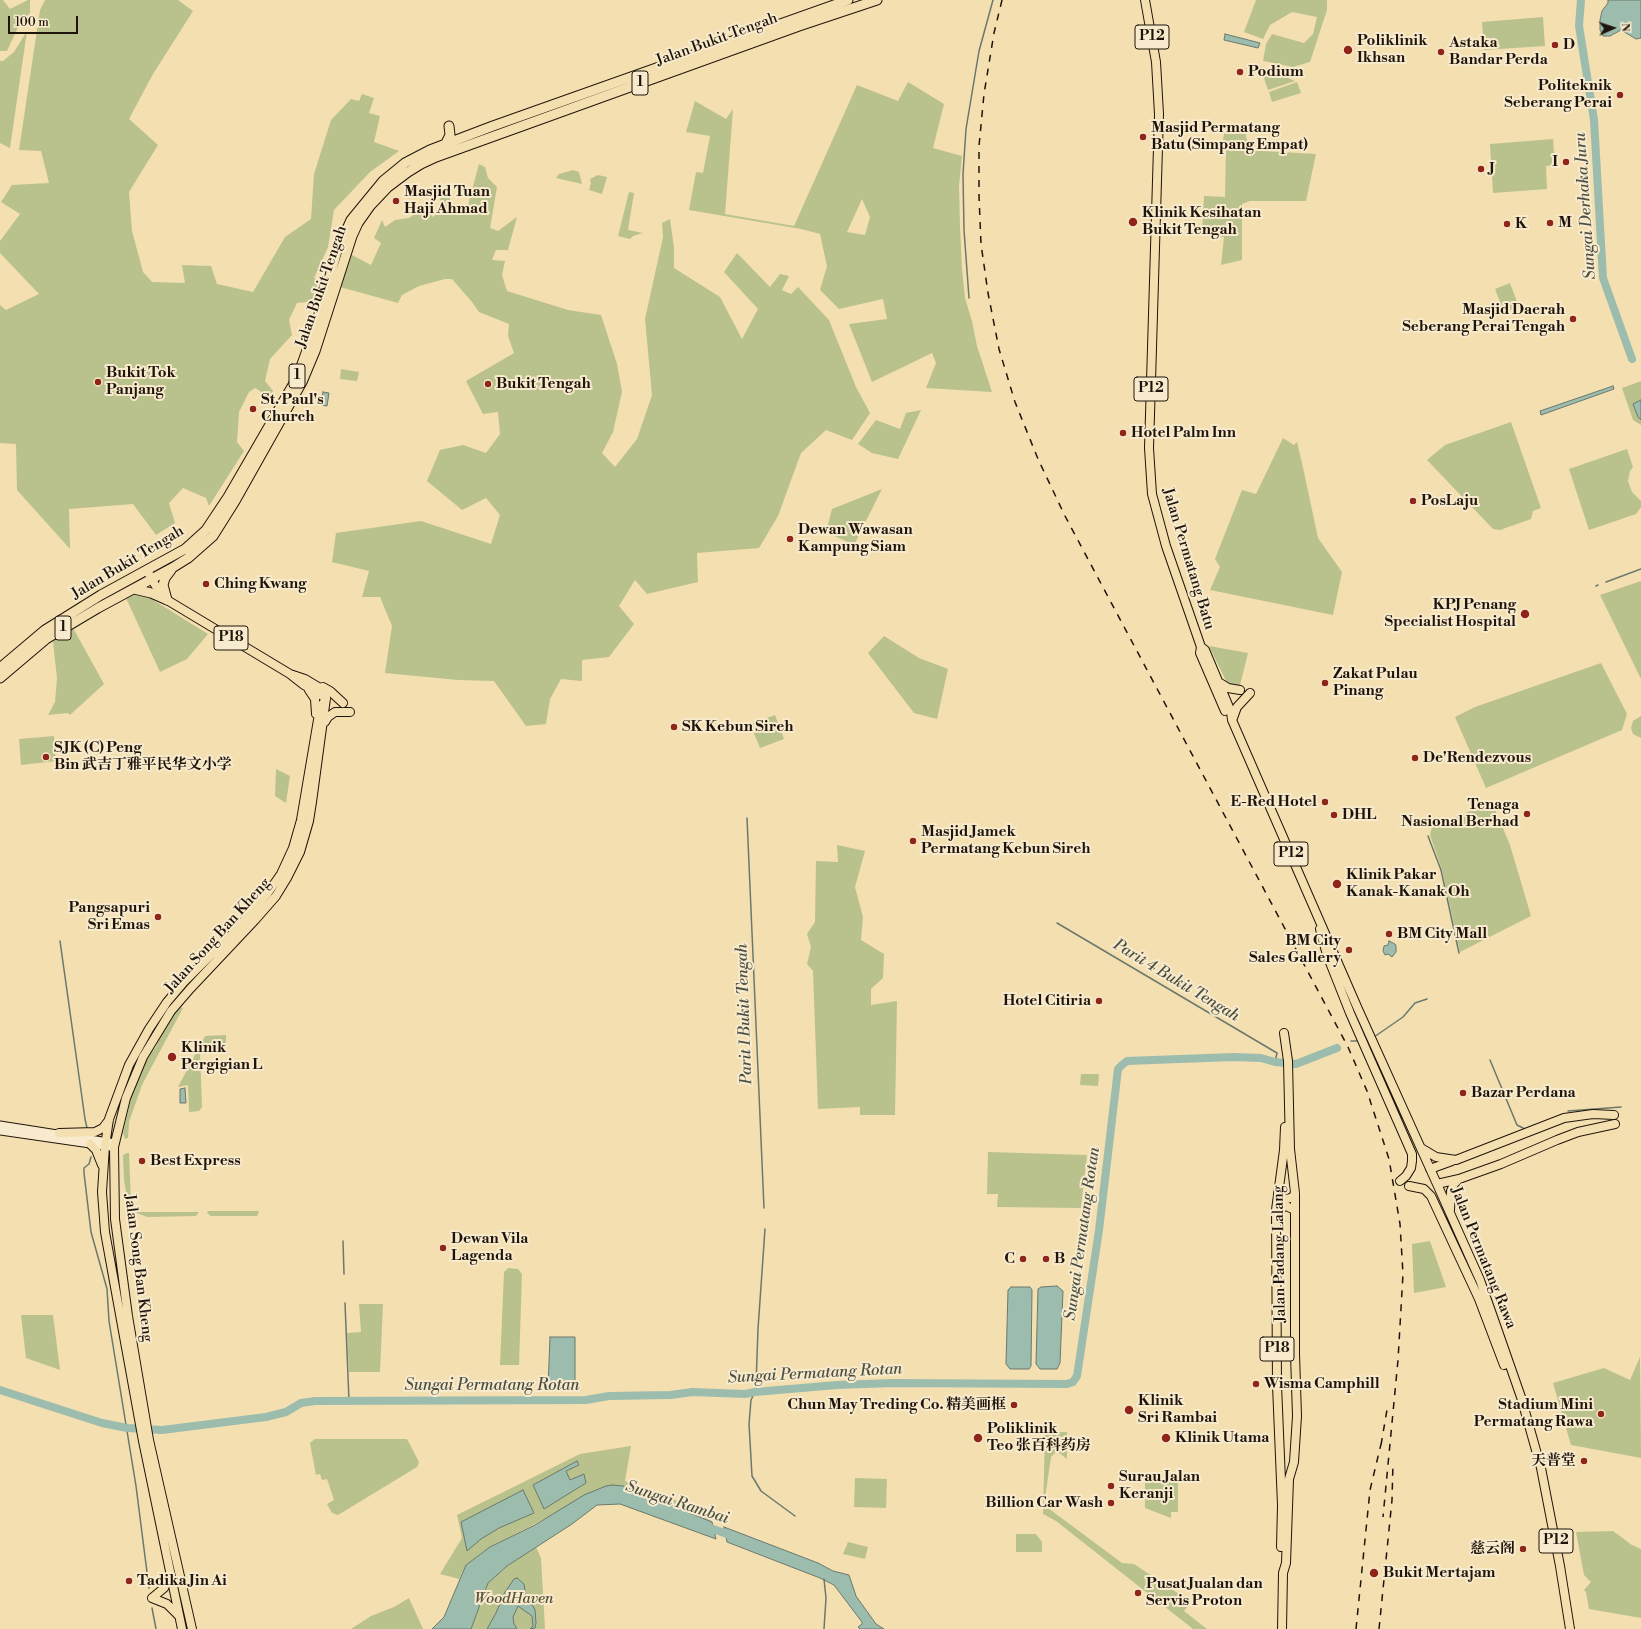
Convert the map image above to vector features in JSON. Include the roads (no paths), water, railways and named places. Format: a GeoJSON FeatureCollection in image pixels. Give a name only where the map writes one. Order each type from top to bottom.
{"type":"FeatureCollection","features":[{"type":"Feature","properties":{"kind":"highway","name":"Jalan Bukit Tengah"},"geometry":{"type":"LineString","coordinates":[[0,668],[41,633],[62,619],[185,549],[206,530],[228,497],[296,378],[303,363],[338,251],[351,220],[383,181],[405,162],[446,143],[848,0]]}},
{"type":"Feature","properties":{"kind":"highway","name":"1"},"geometry":{"type":"LineString","coordinates":[[861,5],[877,0]]}},
{"type":"Feature","properties":{"kind":"highway"},"geometry":{"type":"LineString","coordinates":[[861,5],[884,0]]}},
{"type":"Feature","properties":{"kind":"highway","name":"Jalan Bukit Tengah"},"geometry":{"type":"LineString","coordinates":[[0,678],[46,639],[98,608],[172,568],[188,558],[213,536],[235,501],[302,382],[315,351],[352,236],[358,223],[370,206],[388,187],[408,172],[436,157],[861,5]]}},
{"type":"Feature","properties":{"kind":"highway"},"geometry":{"type":"LineString","coordinates":[[446,143],[450,135],[449,126]]}},
{"type":"Feature","properties":{"kind":"highway"},"geometry":{"type":"LineString","coordinates":[[167,600],[164,591],[164,581],[172,568]]}},
{"type":"Feature","properties":{"kind":"highway"},"geometry":{"type":"LineString","coordinates":[[134,589],[151,593],[167,600]]}},
{"type":"Feature","properties":{"kind":"main road","name":"Jalan Permatang Batu"},"geometry":{"type":"LineString","coordinates":[[1145,0],[1156,62],[1159,114],[1149,448],[1150,478],[1154,503],[1164,540],[1200,647],[1200,653],[1226,714],[1232,719]]}},
{"type":"Feature","properties":{"kind":"main road","name":"P18"},"geometry":{"type":"LineString","coordinates":[[147,570],[158,590],[167,600],[305,682]]}},
{"type":"Feature","properties":{"kind":"main road","name":"Jalan Permatang Batu"},"geometry":{"type":"LineString","coordinates":[[1200,647],[1205,650],[1231,712],[1232,719],[1318,914]]}},
{"type":"Feature","properties":{"kind":"main road"},"geometry":{"type":"LineString","coordinates":[[305,682],[330,691],[343,703]]}},
{"type":"Feature","properties":{"kind":"main road"},"geometry":{"type":"LineString","coordinates":[[305,682],[315,699],[320,725]]}},
{"type":"Feature","properties":{"kind":"main road","name":"Jalan Song Ban Kheng"},"geometry":{"type":"LineString","coordinates":[[143,1422],[105,1232],[103,1212],[103,1167],[105,1144],[110,1119],[129,1064],[149,1029],[167,1002],[184,982],[235,931],[267,894],[281,874],[293,848],[301,820],[326,698],[323,691],[305,682]]}},
{"type":"Feature","properties":{"kind":"main road"},"geometry":{"type":"LineString","coordinates":[[1220,684],[1228,688],[1240,690]]}},
{"type":"Feature","properties":{"kind":"main road"},"geometry":{"type":"LineString","coordinates":[[1232,719],[1237,707],[1250,693]]}},
{"type":"Feature","properties":{"kind":"main road"},"geometry":{"type":"LineString","coordinates":[[320,725],[328,716],[335,712],[350,712]]}},
{"type":"Feature","properties":{"kind":"main road","name":"Jalan Song Ban Kheng"},"geometry":{"type":"LineString","coordinates":[[182,1629],[170,1575],[146,1441],[128,1316],[115,1219],[115,1145],[126,1098],[143,1057],[171,1010],[276,896],[300,852],[309,822],[320,725]]}},
{"type":"Feature","properties":{"kind":"main road"},"geometry":{"type":"LineString","coordinates":[[1318,914],[1319,927],[1327,955],[1350,1013],[1412,1154],[1411,1168],[1406,1176],[1400,1181]]}},
{"type":"Feature","properties":{"kind":"main road","name":"Jalan Permatang Rawa"},"geometry":{"type":"LineString","coordinates":[[1318,914],[1484,1291],[1538,1458],[1549,1505],[1570,1629]]}},
{"type":"Feature","properties":{"kind":"main road","name":"Jalan Padang Lalang"},"geometry":{"type":"LineString","coordinates":[[1282,1629],[1283,1573],[1286,1563],[1289,1479],[1294,1462],[1296,1416],[1295,1193],[1290,1149],[1287,1062],[1284,1033]]}},
{"type":"Feature","properties":{"kind":"main road","name":"Jalan Padang Lalang"},"geometry":{"type":"LineString","coordinates":[[1283,1573],[1280,1564],[1282,1505],[1277,1385],[1276,1210],[1284,1150],[1287,1062]]}},
{"type":"Feature","properties":{"kind":"main road"},"geometry":{"type":"LineString","coordinates":[[1430,1169],[1564,1118],[1593,1114],[1614,1115]]}},
{"type":"Feature","properties":{"kind":"main road"},"geometry":{"type":"LineString","coordinates":[[59,1133],[94,1132],[103,1128],[110,1119]]}},
{"type":"Feature","properties":{"kind":"main road"},"geometry":{"type":"LineString","coordinates":[[1437,1184],[1459,1179],[1501,1164],[1578,1132],[1615,1124]]}},
{"type":"Feature","properties":{"kind":"main road"},"geometry":{"type":"LineString","coordinates":[[0,1125],[59,1133],[105,1144]]}},
{"type":"Feature","properties":{"kind":"main road"},"geometry":{"type":"LineString","coordinates":[[0,1132],[90,1144],[115,1145]]}},
{"type":"Feature","properties":{"kind":"main road"},"geometry":{"type":"LineString","coordinates":[[90,1144],[96,1150],[103,1167]]}},
{"type":"Feature","properties":{"kind":"main road"},"geometry":{"type":"LineString","coordinates":[[1421,1148],[1436,1157],[1456,1160]]}},
{"type":"Feature","properties":{"kind":"main road"},"geometry":{"type":"LineString","coordinates":[[1450,1212],[1451,1191],[1454,1184],[1459,1179]]}},
{"type":"Feature","properties":{"kind":"main road"},"geometry":{"type":"LineString","coordinates":[[1409,1186],[1424,1189],[1433,1200],[1479,1299],[1518,1395]]}},
{"type":"Feature","properties":{"kind":"main road"},"geometry":{"type":"LineString","coordinates":[[1278,1193],[1283,1198],[1287,1199],[1293,1197],[1295,1193]]}},
{"type":"Feature","properties":{"kind":"main road"},"geometry":{"type":"LineString","coordinates":[[1276,1210],[1286,1206],[1295,1210]]}},
{"type":"Feature","properties":{"kind":"main road","name":"Jalan Song Ban Kheng"},"geometry":{"type":"LineString","coordinates":[[146,1441],[192,1629]]}},
{"type":"Feature","properties":{"kind":"main road"},"geometry":{"type":"LineString","coordinates":[[170,1575],[164,1588],[152,1598],[167,1604],[179,1616]]}},
{"type":"Feature","properties":{"kind":"waterway"},"geometry":{"type":"LineString","coordinates":[[969,298],[964,230],[963,174],[966,129],[979,51],[993,0]]}},
{"type":"Feature","properties":{"kind":"waterway","name":"Sungai Derhaka Juru"},"geometry":{"type":"LineString","coordinates":[[1581,0],[1579,26],[1594,120],[1603,278],[1632,359]]}},
{"type":"Feature","properties":{"kind":"waterway"},"geometry":{"type":"LineString","coordinates":[[1606,582],[1641,569]]}},
{"type":"Feature","properties":{"kind":"waterway","name":"Parit 1 Bukit Tengah"},"geometry":{"type":"LineString","coordinates":[[747,818],[764,1208]]}},
{"type":"Feature","properties":{"kind":"waterway"},"geometry":{"type":"LineString","coordinates":[[1428,836],[1441,870],[1459,953]]}},
{"type":"Feature","properties":{"kind":"waterway","name":"Parit 4 Bukit Tengah"},"geometry":{"type":"LineString","coordinates":[[1057,923],[1277,1053],[1275,1062]]}},
{"type":"Feature","properties":{"kind":"waterway"},"geometry":{"type":"LineString","coordinates":[[60,941],[87,1128]]}},
{"type":"Feature","properties":{"kind":"waterway","name":"Sungai Permatang Rotan"},"geometry":{"type":"LineString","coordinates":[[1374,1037],[1403,1017],[1415,1003],[1427,999]]}},
{"type":"Feature","properties":{"kind":"waterway","name":"Sungai Permatang Rotan"},"geometry":{"type":"LineString","coordinates":[[1351,1041],[1359,1041]]}},
{"type":"Feature","properties":{"kind":"waterway","name":"Sungai Permatang Rotan"},"geometry":{"type":"LineString","coordinates":[[0,1390],[102,1423],[127,1428],[162,1430],[266,1417],[286,1412],[301,1403],[315,1401],[586,1400],[609,1396],[671,1395],[692,1392],[745,1394],[837,1385],[893,1383],[1067,1384],[1073,1382],[1077,1376],[1099,1230],[1118,1069],[1127,1061],[1233,1057],[1261,1058],[1275,1062],[1296,1064],[1337,1048]]}},
{"type":"Feature","properties":{"kind":"waterway"},"geometry":{"type":"LineString","coordinates":[[1490,1060],[1517,1125],[1525,1129],[1535,1125]]}},
{"type":"Feature","properties":{"kind":"waterway"},"geometry":{"type":"LineString","coordinates":[[1568,1111],[1621,1107]]}},
{"type":"Feature","properties":{"kind":"waterway"},"geometry":{"type":"LineString","coordinates":[[91,1157],[89,1164],[84,1168],[91,1232],[107,1289],[109,1321],[136,1486],[149,1588]]}},
{"type":"Feature","properties":{"kind":"waterway","name":"Parit 1 Bukit Tengah"},"geometry":{"type":"LineString","coordinates":[[765,1229],[758,1329],[756,1385],[755,1392],[751,1400],[749,1424],[752,1476],[761,1491],[795,1516]]}},
{"type":"Feature","properties":{"kind":"waterway"},"geometry":{"type":"LineString","coordinates":[[343,1241],[344,1274]]}},
{"type":"Feature","properties":{"kind":"waterway"},"geometry":{"type":"LineString","coordinates":[[345,1303],[349,1401]]}},
{"type":"Feature","properties":{"kind":"waterway","name":"Sungai Rambai"},"geometry":{"type":"LineString","coordinates":[[705,1526],[735,1537]]}},
{"type":"Feature","properties":{"kind":"waterway"},"geometry":{"type":"LineString","coordinates":[[824,1579],[826,1598],[824,1629]]}},
{"type":"Feature","properties":{"kind":"waterway"},"geometry":{"type":"LineString","coordinates":[[152,1608],[156,1629]]}},
{"type":"Feature","properties":{"kind":"railway"},"geometry":{"type":"LineString","coordinates":[[1002,0],[994,33],[984,94],[979,146],[979,196],[981,244],[988,293],[999,349],[1015,402],[1038,459],[1065,516],[1348,1047],[1367,1091],[1389,1159],[1400,1224],[1403,1274],[1398,1360],[1383,1517]]}},
{"type":"Feature","properties":{"kind":"railway"},"geometry":{"type":"LineString","coordinates":[[1381,1445],[1388,1404]]}},
{"type":"Feature","properties":{"kind":"railway"},"geometry":{"type":"LineString","coordinates":[[1356,1629],[1370,1490],[1382,1440]]}},
{"type":"Feature","properties":{"kind":"railway"},"geometry":{"type":"LineString","coordinates":[[1379,1629],[1392,1500],[1393,1462]]}},
{"type":"Feature","properties":{"kind":"place","name":"D"},"geometry":{"type":"Point","coordinates":[1555,45]}},
{"type":"Feature","properties":{"kind":"place","name":"Poliklinik Ikhsan"},"geometry":{"type":"Point","coordinates":[1348,50]}},
{"type":"Feature","properties":{"kind":"place","name":"Astaka Bandar Perda"},"geometry":{"type":"Point","coordinates":[1441,52]}},
{"type":"Feature","properties":{"kind":"place","name":"Podium"},"geometry":{"type":"Point","coordinates":[1240,72]}},
{"type":"Feature","properties":{"kind":"place","name":"Politeknik Seberang Perai"},"geometry":{"type":"Point","coordinates":[1620,95]}},
{"type":"Feature","properties":{"kind":"place","name":"Masjid Permatang Batu (Simpang Empat)"},"geometry":{"type":"Point","coordinates":[1143,137]}},
{"type":"Feature","properties":{"kind":"place","name":"I"},"geometry":{"type":"Point","coordinates":[1566,162]}},
{"type":"Feature","properties":{"kind":"place","name":"J"},"geometry":{"type":"Point","coordinates":[1481,169]}},
{"type":"Feature","properties":{"kind":"place","name":"Masjid Tuan Haji Ahmad"},"geometry":{"type":"Point","coordinates":[396,201]}},
{"type":"Feature","properties":{"kind":"place","name":"Klinik Kesihatan Bukit Tengah"},"geometry":{"type":"Point","coordinates":[1133,222]}},
{"type":"Feature","properties":{"kind":"place","name":"M"},"geometry":{"type":"Point","coordinates":[1550,223]}},
{"type":"Feature","properties":{"kind":"place","name":"K"},"geometry":{"type":"Point","coordinates":[1507,224]}},
{"type":"Feature","properties":{"kind":"place","name":"Masjid Daerah Seberang Perai Tengah"},"geometry":{"type":"Point","coordinates":[1573,319]}},
{"type":"Feature","properties":{"kind":"place","name":"Bukit Tok Panjang"},"geometry":{"type":"Point","coordinates":[98,382]}},
{"type":"Feature","properties":{"kind":"place","name":"Bukit Tengah"},"geometry":{"type":"Point","coordinates":[488,384]}},
{"type":"Feature","properties":{"kind":"place","name":"St. Paul's Church"},"geometry":{"type":"Point","coordinates":[253,409]}},
{"type":"Feature","properties":{"kind":"place","name":"Hotel Palm Inn"},"geometry":{"type":"Point","coordinates":[1123,433]}},
{"type":"Feature","properties":{"kind":"place","name":"PosLaju"},"geometry":{"type":"Point","coordinates":[1413,501]}},
{"type":"Feature","properties":{"kind":"place","name":"Dewan Wawasan Kampung Siam"},"geometry":{"type":"Point","coordinates":[790,539]}},
{"type":"Feature","properties":{"kind":"place","name":"Ching Kwang"},"geometry":{"type":"Point","coordinates":[206,584]}},
{"type":"Feature","properties":{"kind":"place","name":"KPJ Penang Specialist Hospital"},"geometry":{"type":"Point","coordinates":[1525,614]}},
{"type":"Feature","properties":{"kind":"place","name":"Zakat Pulau Pinang"},"geometry":{"type":"Point","coordinates":[1325,683]}},
{"type":"Feature","properties":{"kind":"place","name":"SK Kebun Sireh"},"geometry":{"type":"Point","coordinates":[674,727]}},
{"type":"Feature","properties":{"kind":"place","name":"SJK (C) Peng Bin 武吉丁雅平民华文小学"},"geometry":{"type":"Point","coordinates":[46,757]}},
{"type":"Feature","properties":{"kind":"place","name":"De'Rendezvous"},"geometry":{"type":"Point","coordinates":[1415,758]}},
{"type":"Feature","properties":{"kind":"place","name":"E-Red Hotel"},"geometry":{"type":"Point","coordinates":[1325,802]}},
{"type":"Feature","properties":{"kind":"place","name":"Tenaga Nasional Berhad"},"geometry":{"type":"Point","coordinates":[1527,814]}},
{"type":"Feature","properties":{"kind":"place","name":"DHL"},"geometry":{"type":"Point","coordinates":[1334,815]}},
{"type":"Feature","properties":{"kind":"place","name":"Masjid Jamek Permatang Kebun Sireh"},"geometry":{"type":"Point","coordinates":[913,841]}},
{"type":"Feature","properties":{"kind":"place","name":"Klinik Pakar Kanak-Kanak Oh"},"geometry":{"type":"Point","coordinates":[1337,884]}},
{"type":"Feature","properties":{"kind":"place","name":"Pangsapuri Sri Emas"},"geometry":{"type":"Point","coordinates":[158,917]}},
{"type":"Feature","properties":{"kind":"place","name":"BM City Mall"},"geometry":{"type":"Point","coordinates":[1389,934]}},
{"type":"Feature","properties":{"kind":"place","name":"BM City Sales Gallery"},"geometry":{"type":"Point","coordinates":[1349,950]}},
{"type":"Feature","properties":{"kind":"place","name":"Hotel Citiria"},"geometry":{"type":"Point","coordinates":[1099,1001]}},
{"type":"Feature","properties":{"kind":"place","name":"Klinik Pergigian L"},"geometry":{"type":"Point","coordinates":[172,1057]}},
{"type":"Feature","properties":{"kind":"place","name":"Bazar Perdana"},"geometry":{"type":"Point","coordinates":[1463,1093]}},
{"type":"Feature","properties":{"kind":"place","name":"Best Express"},"geometry":{"type":"Point","coordinates":[142,1161]}},
{"type":"Feature","properties":{"kind":"place","name":"Dewan Vila Lagenda"},"geometry":{"type":"Point","coordinates":[443,1248]}},
{"type":"Feature","properties":{"kind":"place","name":"C"},"geometry":{"type":"Point","coordinates":[1023,1259]}},
{"type":"Feature","properties":{"kind":"place","name":"B"},"geometry":{"type":"Point","coordinates":[1046,1259]}},
{"type":"Feature","properties":{"kind":"place","name":"Wisma Camphill"},"geometry":{"type":"Point","coordinates":[1256,1384]}},
{"type":"Feature","properties":{"kind":"place","name":"Chun May Treding Co. 精美画框"},"geometry":{"type":"Point","coordinates":[1014,1405]}},
{"type":"Feature","properties":{"kind":"place","name":"Klinik Sri Rambai"},"geometry":{"type":"Point","coordinates":[1129,1410]}},
{"type":"Feature","properties":{"kind":"place","name":"Stadium Mini Permatang Rawa"},"geometry":{"type":"Point","coordinates":[1601,1414]}},
{"type":"Feature","properties":{"kind":"place","name":"Poliklinik Teo 张百科药房"},"geometry":{"type":"Point","coordinates":[978,1438]}},
{"type":"Feature","properties":{"kind":"place","name":"Klinik Utama"},"geometry":{"type":"Point","coordinates":[1166,1438]}},
{"type":"Feature","properties":{"kind":"place","name":"天普堂"},"geometry":{"type":"Point","coordinates":[1584,1461]}},
{"type":"Feature","properties":{"kind":"place","name":"Surau Jalan Keranji"},"geometry":{"type":"Point","coordinates":[1111,1486]}},
{"type":"Feature","properties":{"kind":"place","name":"Billion Car Wash"},"geometry":{"type":"Point","coordinates":[1111,1503]}},
{"type":"Feature","properties":{"kind":"place","name":"慈云阁"},"geometry":{"type":"Point","coordinates":[1523,1549]}},
{"type":"Feature","properties":{"kind":"place","name":"Bukit Mertajam"},"geometry":{"type":"Point","coordinates":[1374,1573]}},
{"type":"Feature","properties":{"kind":"place","name":"Tadika Jin Ai"},"geometry":{"type":"Point","coordinates":[129,1581]}},
{"type":"Feature","properties":{"kind":"place","name":"Pusat Jualan dan Servis Proton"},"geometry":{"type":"Point","coordinates":[1138,1593]}},
{"type":"Feature","properties":{"kind":"park label","name":"WoodHaven"},"geometry":{"type":"Point","coordinates":[514,1599]}}]}
